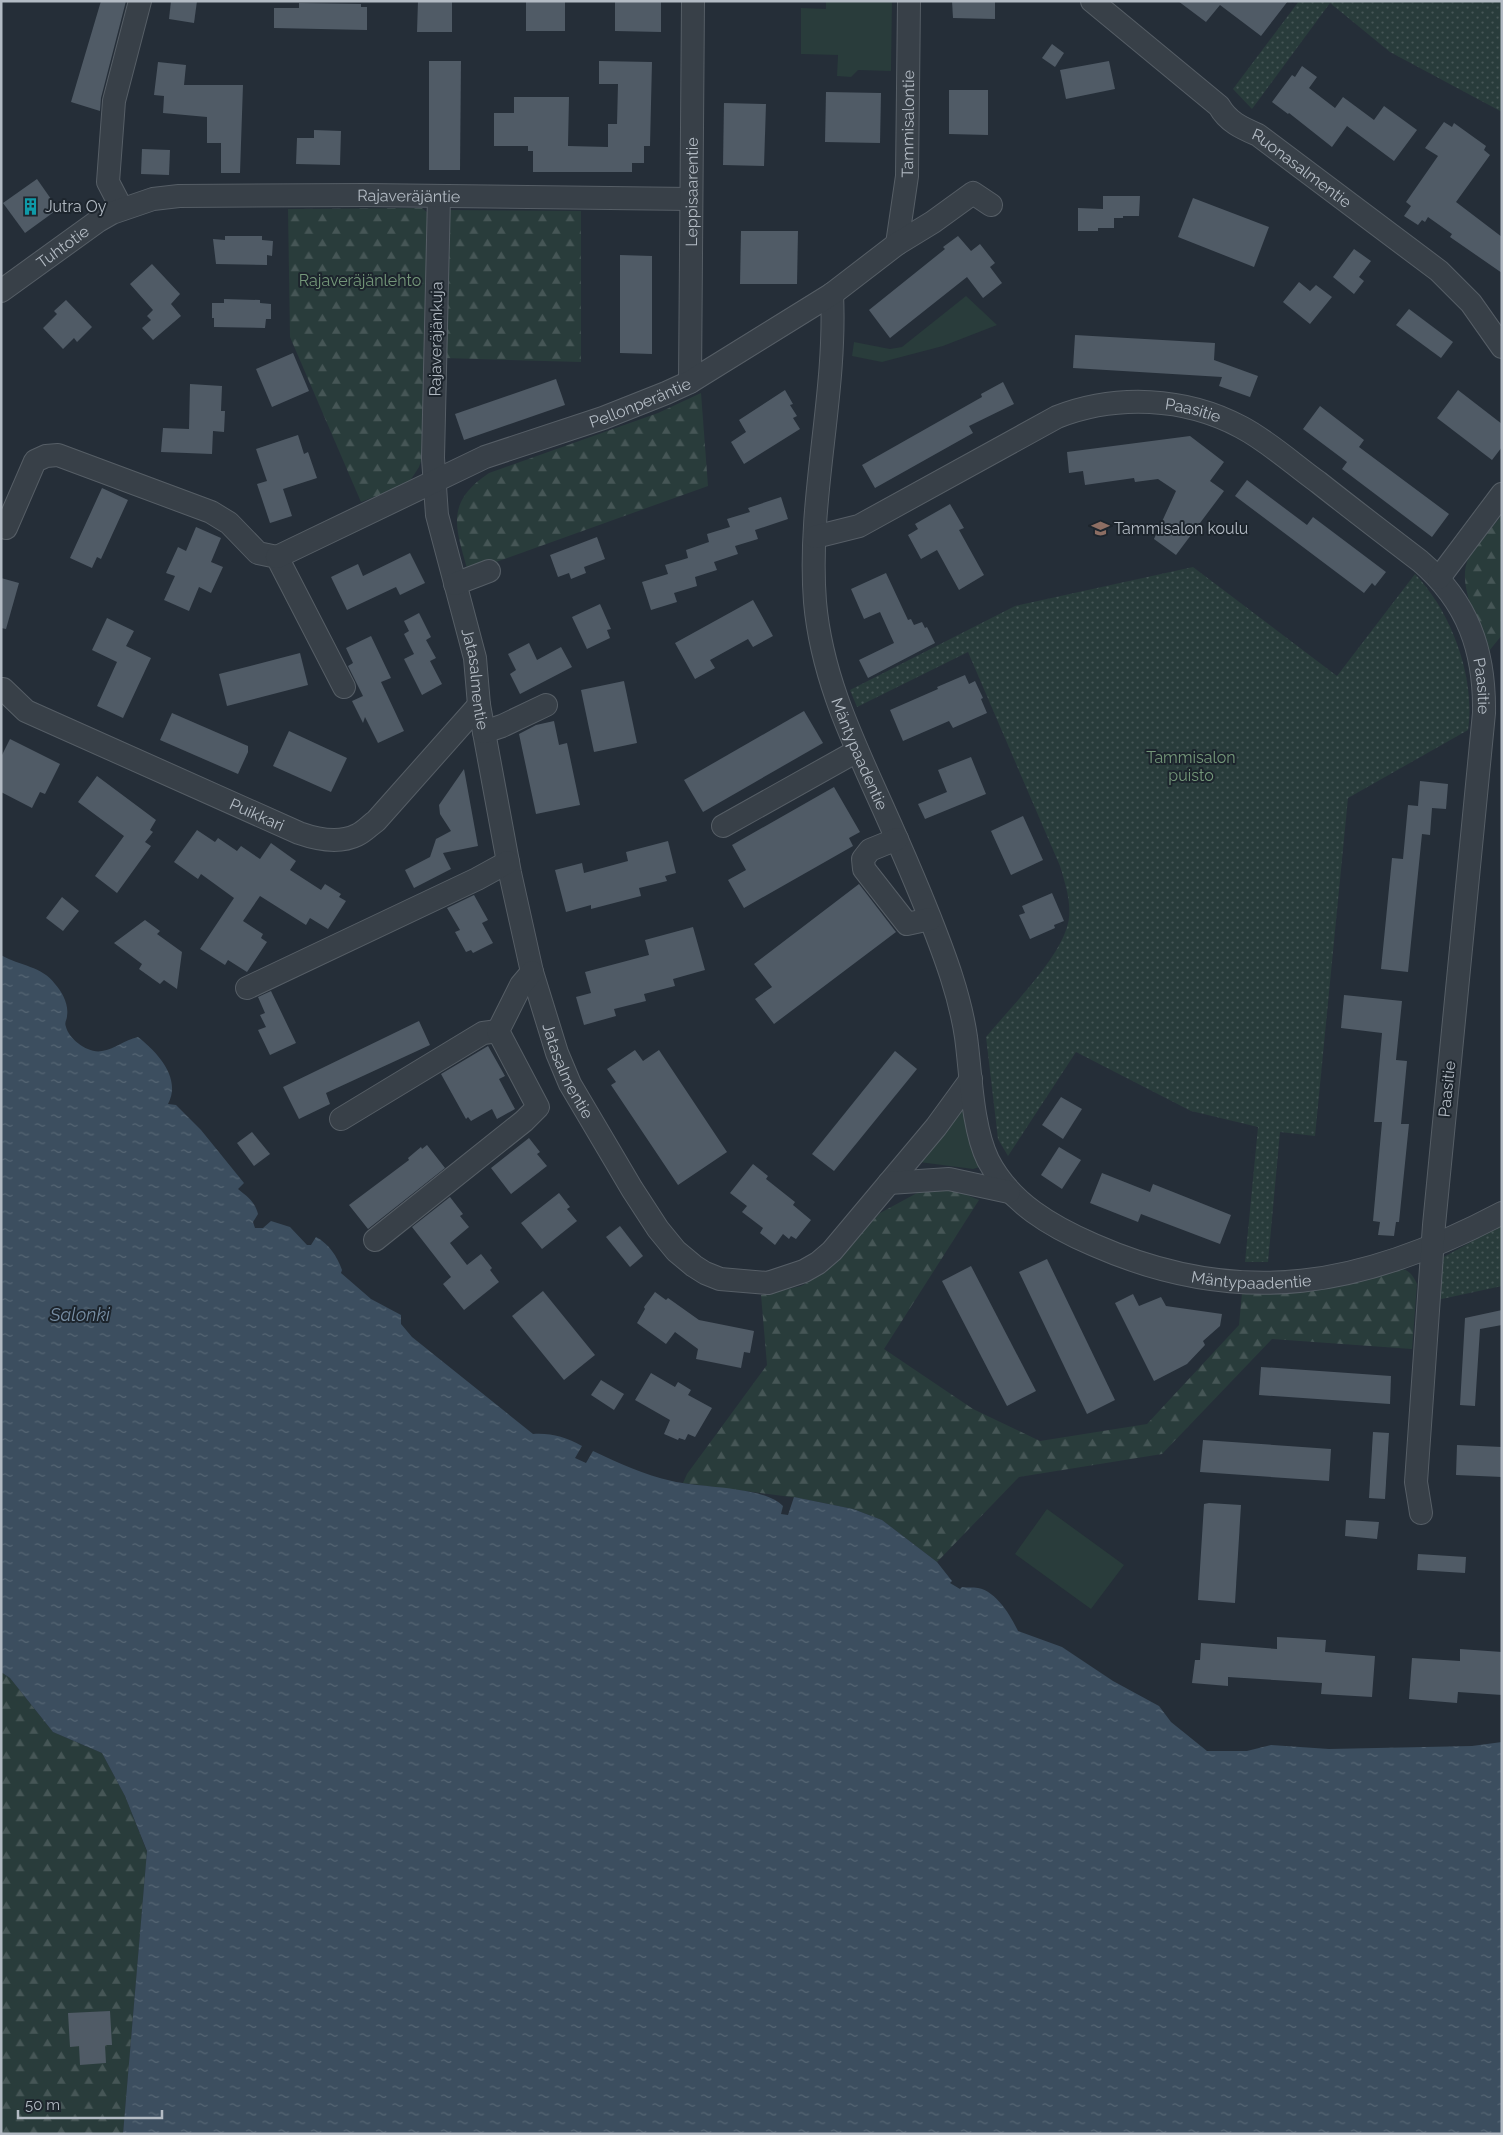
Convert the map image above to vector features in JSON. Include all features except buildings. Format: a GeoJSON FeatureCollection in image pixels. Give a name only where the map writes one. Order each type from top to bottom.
{"type":"FeatureCollection","features":[{"type":"Feature","properties":{"kind":"street"},"geometry":{"type":"LineString","coordinates":[[124,208],[108,182],[114,101],[140,1]]}},
{"type":"Feature","properties":{"kind":"street","name":"Leppisaarentie"},"geometry":{"type":"LineString","coordinates":[[690,382],[693,1]]}},
{"type":"Feature","properties":{"kind":"street","name":"Tammisalontie"},"geometry":{"type":"LineString","coordinates":[[897,244],[907,176],[909,1]]}},
{"type":"Feature","properties":{"kind":"street","name":"Ruonasalmentie"},"geometry":{"type":"LineString","coordinates":[[1092,1],[1219,106],[1225,116],[1241,128],[1258,135],[1439,271],[1471,303],[1502,346]]}},
{"type":"Feature","properties":{"kind":"street","name":"Rajaveräjäntie"},"geometry":{"type":"LineString","coordinates":[[124,208],[153,199],[179,196],[439,196],[691,199]]}},
{"type":"Feature","properties":{"kind":"street","name":"Rajaveräjänkuja"},"geometry":{"type":"LineString","coordinates":[[433,483],[439,196]]}},
{"type":"Feature","properties":{"kind":"street","name":"Pellonperäntie"},"geometry":{"type":"LineString","coordinates":[[277,557],[485,457],[603,418],[690,382],[832,294],[897,244],[934,222],[982,199]]}},
{"type":"Feature","properties":{"kind":"street","name":"Tuhtotie"},"geometry":{"type":"LineString","coordinates":[[1,290],[98,221],[124,208]]}},
{"type":"Feature","properties":{"kind":"street","name":"Mäntypaadentie"},"geometry":{"type":"LineString","coordinates":[[832,294],[834,331],[816,504],[814,576],[820,638],[837,704],[930,919],[958,1000],[965,1034],[979,1132],[988,1158],[1009,1192],[1026,1208],[1080,1239],[1114,1254],[1149,1265],[1204,1278],[1257,1284],[1334,1278],[1393,1262],[1432,1247],[1502,1213]]}},
{"type":"Feature","properties":{"kind":"street","name":"Paasitie"},"geometry":{"type":"LineString","coordinates":[[815,537],[859,526],[1057,417],[1103,404],[1148,401],[1188,407],[1242,427],[1280,453],[1439,578],[1455,598],[1474,637],[1481,664],[1484,705],[1432,1247],[1416,1482],[1421,1513]]}},
{"type":"Feature","properties":{"kind":"street"},"geometry":{"type":"LineString","coordinates":[[6,528],[35,461],[46,456],[58,455],[211,512],[229,523],[258,553],[277,557],[344,687]]}},
{"type":"Feature","properties":{"kind":"street","name":"Jatasalmentie"},"geometry":{"type":"LineString","coordinates":[[433,483],[436,515],[475,658],[479,705],[508,862],[532,972],[557,1053],[570,1084],[591,1122],[658,1229],[676,1251],[705,1273],[736,1282],[768,1284],[804,1271],[818,1263],[832,1251],[936,1127],[971,1079]]}},
{"type":"Feature","properties":{"kind":"street"},"geometry":{"type":"LineString","coordinates":[[1439,578],[1502,494]]}},
{"type":"Feature","properties":{"kind":"street"},"geometry":{"type":"LineString","coordinates":[[455,584],[489,571]]}},
{"type":"Feature","properties":{"kind":"street","name":"Puikkari"},"geometry":{"type":"LineString","coordinates":[[3,689],[30,713],[298,833],[313,838],[342,840],[358,835],[376,821],[479,705]]}},
{"type":"Feature","properties":{"kind":"street"},"geometry":{"type":"LineString","coordinates":[[484,732],[502,726],[546,705]]}},
{"type":"Feature","properties":{"kind":"street"},"geometry":{"type":"LineString","coordinates":[[723,826],[857,751]]}},
{"type":"Feature","properties":{"kind":"street"},"geometry":{"type":"LineString","coordinates":[[897,839],[870,850],[863,859],[864,869],[907,924],[930,919]]}},
{"type":"Feature","properties":{"kind":"street"},"geometry":{"type":"LineString","coordinates":[[247,988],[477,879],[508,862]]}},
{"type":"Feature","properties":{"kind":"street"},"geometry":{"type":"LineString","coordinates":[[498,1031],[521,985],[532,972]]}},
{"type":"Feature","properties":{"kind":"street"},"geometry":{"type":"LineString","coordinates":[[341,1119],[483,1032],[498,1031]]}},
{"type":"Feature","properties":{"kind":"street"},"geometry":{"type":"LineString","coordinates":[[375,1240],[524,1121],[538,1107],[498,1031]]}},
{"type":"Feature","properties":{"kind":"street"},"geometry":{"type":"LineString","coordinates":[[888,1183],[949,1180],[1009,1192]]}},
{"type":"Feature","properties":{"kind":"green space"},"geometry":{"type":"Polygon","coordinates":[[[826,1],[892,1],[891,71],[858,70],[851,77],[837,76],[838,55],[801,54],[801,8],[826,9],[826,1]]]}},
{"type":"Feature","properties":{"kind":"green space"},"geometry":{"type":"Polygon","coordinates":[[[1299,1],[1502,1],[1502,112],[1390,52],[1330,3],[1252,109],[1233,89],[1299,1]]]}},
{"type":"Feature","properties":{"kind":"green space","name":"Rajaveräjänlehto"},"geometry":{"type":"Polygon","coordinates":[[[422,208],[429,214],[425,450],[419,467],[408,484],[361,502],[290,337],[288,209],[422,208]]]}},
{"type":"Feature","properties":{"kind":"green space"},"geometry":{"type":"Polygon","coordinates":[[[445,210],[581,211],[581,362],[443,358],[445,210]]]}},
{"type":"Feature","properties":{"kind":"green space"},"geometry":{"type":"Polygon","coordinates":[[[966,296],[997,325],[943,346],[882,362],[852,356],[854,342],[890,349],[902,347],[966,296]]]}},
{"type":"Feature","properties":{"kind":"green space"},"geometry":{"type":"Polygon","coordinates":[[[701,393],[708,486],[468,572],[458,529],[457,517],[459,506],[465,495],[475,484],[489,473],[658,413],[701,393]]]}},
{"type":"Feature","properties":{"kind":"green space"},"geometry":{"type":"Polygon","coordinates":[[[1502,515],[1502,635],[1489,651],[1471,607],[1465,583],[1465,572],[1469,557],[1502,515]]]}},
{"type":"Feature","properties":{"kind":"green space","name":"Tammisalon puisto"},"geometry":{"type":"Polygon","coordinates":[[[1193,567],[1337,676],[1415,574],[1428,589],[1450,626],[1458,646],[1468,689],[1468,730],[1348,798],[1315,1136],[1280,1132],[1268,1262],[1245,1262],[1258,1127],[1191,1111],[1076,1052],[1008,1156],[998,1139],[986,1037],[1042,971],[1052,957],[1066,930],[1069,906],[1067,890],[1060,866],[968,652],[857,707],[850,690],[1015,606],[1193,567]]]}},
{"type":"Feature","properties":{"kind":"green space"},"geometry":{"type":"Polygon","coordinates":[[[963,1109],[980,1167],[973,1169],[919,1162],[963,1109]]]}},
{"type":"Feature","properties":{"kind":"green space"},"geometry":{"type":"Polygon","coordinates":[[[950,1188],[979,1200],[884,1349],[973,1409],[1040,1441],[1147,1424],[1239,1325],[1242,1293],[1400,1268],[1411,1274],[1417,1284],[1412,1349],[1272,1339],[1162,1454],[1019,1477],[937,1562],[882,1520],[853,1509],[799,1498],[683,1483],[687,1474],[767,1365],[761,1295],[801,1286],[825,1272],[880,1213],[917,1193],[950,1188]]]}},
{"type":"Feature","properties":{"kind":"green space"},"geometry":{"type":"Polygon","coordinates":[[[1502,1225],[1502,1286],[1437,1300],[1440,1259],[1502,1225]]]}},
{"type":"Feature","properties":{"kind":"green space"},"geometry":{"type":"Polygon","coordinates":[[[1047,1509],[1124,1565],[1091,1609],[1015,1554],[1047,1509]]]}},
{"type":"Feature","properties":{"kind":"green space"},"geometry":{"type":"Polygon","coordinates":[[[1,1672],[10,1678],[53,1732],[102,1753],[125,1796],[147,1852],[123,2134],[1,2134],[1,1672]]]}},
{"type":"Feature","properties":{"kind":"water","name":"Salonki"},"geometry":{"type":"Polygon","coordinates":[[[1,955],[44,973],[50,978],[66,1003],[67,1017],[65,1024],[68,1032],[80,1045],[91,1050],[102,1051],[138,1037],[153,1050],[170,1075],[172,1094],[168,1104],[176,1105],[201,1130],[244,1183],[238,1189],[251,1200],[257,1210],[258,1214],[253,1222],[255,1228],[263,1228],[271,1221],[290,1227],[307,1245],[311,1245],[316,1237],[321,1240],[335,1255],[342,1270],[341,1273],[371,1299],[401,1315],[401,1324],[412,1337],[533,1434],[558,1436],[582,1446],[575,1458],[586,1463],[593,1451],[632,1468],[662,1478],[684,1483],[747,1491],[774,1499],[783,1506],[781,1514],[788,1515],[794,1497],[853,1509],[882,1520],[937,1562],[952,1581],[950,1583],[960,1589],[962,1587],[985,1590],[1002,1605],[1018,1631],[1062,1647],[1113,1681],[1159,1706],[1171,1722],[1207,1751],[1247,1751],[1271,1745],[1329,1749],[1472,1746],[1502,1742],[1502,2134],[123,2134],[147,1851],[125,1796],[102,1753],[53,1732],[10,1678],[1,1672],[1,955]]]}},
{"type":"Feature","properties":{"kind":"place","name":"Jutra Oy"},"geometry":{"type":"Point","coordinates":[31,206]}},
{"type":"Feature","properties":{"kind":"place","name":"Tammisalon koulu"},"geometry":{"type":"Point","coordinates":[1100,528]}}]}
